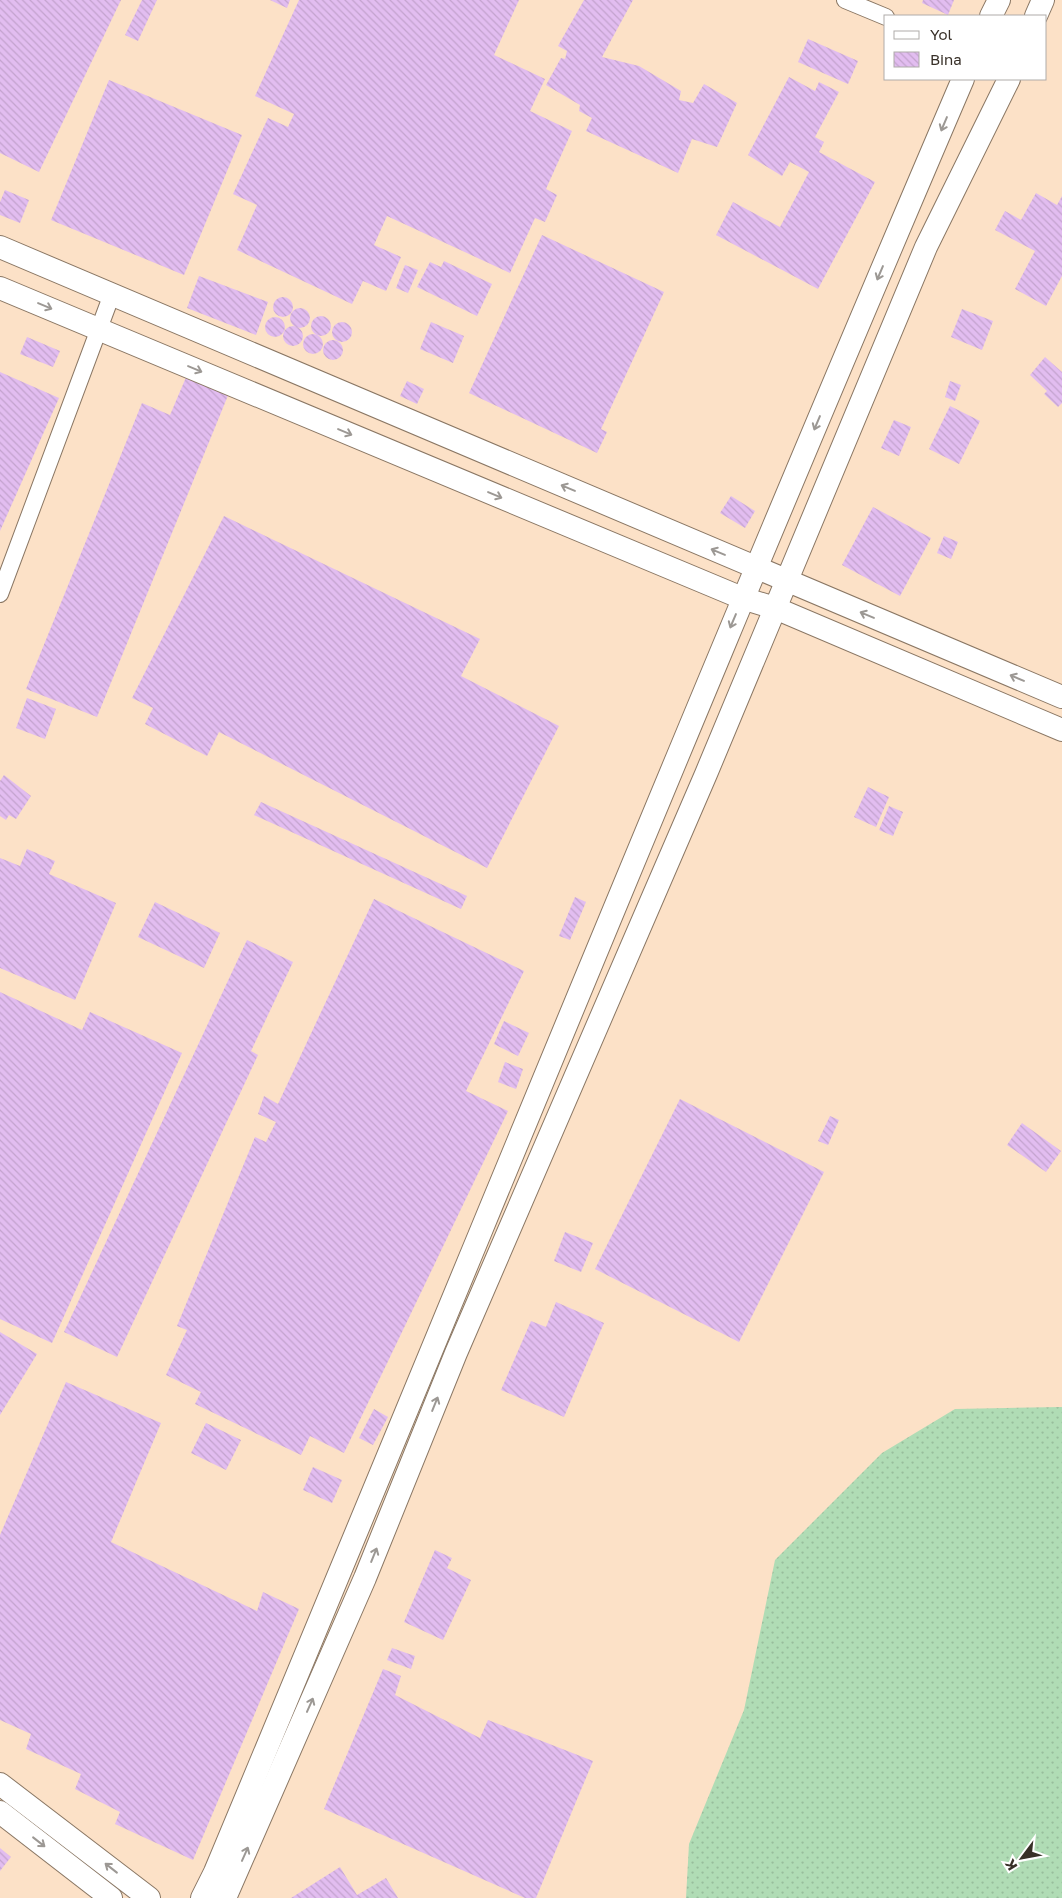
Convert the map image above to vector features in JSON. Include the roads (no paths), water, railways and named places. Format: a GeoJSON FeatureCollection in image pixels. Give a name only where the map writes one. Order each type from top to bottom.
{"type":"FeatureCollection","features":[{"type":"Feature","properties":{"kind":"street"},"geometry":{"type":"LineString","coordinates":[[845,0],[884,16]]}},
{"type":"Feature","properties":{"kind":"street"},"geometry":{"type":"LineString","coordinates":[[992,15],[999,0]]}},
{"type":"Feature","properties":{"kind":"street"},"geometry":{"type":"LineString","coordinates":[[1036,15],[1043,0]]}},
{"type":"Feature","properties":{"kind":"street"},"geometry":{"type":"LineString","coordinates":[[202,1898],[216,1872],[402,1426],[742,598],[963,80]]}},
{"type":"Feature","properties":{"kind":"street"},"geometry":{"type":"LineString","coordinates":[[225,1898],[365,1578],[456,1352],[775,608],[926,247],[1009,80]]}},
{"type":"Feature","properties":{"kind":"street"},"geometry":{"type":"LineString","coordinates":[[0,247],[1062,697]]}},
{"type":"Feature","properties":{"kind":"street"},"geometry":{"type":"LineString","coordinates":[[0,288],[742,598],[775,608],[1062,730]]}},
{"type":"Feature","properties":{"kind":"street"},"geometry":{"type":"LineString","coordinates":[[0,594],[112,294]]}},
{"type":"Feature","properties":{"kind":"street"},"geometry":{"type":"LineString","coordinates":[[0,1784],[149,1898]]}},
{"type":"Feature","properties":{"kind":"street"},"geometry":{"type":"LineString","coordinates":[[0,1812],[111,1898]]}}]}
